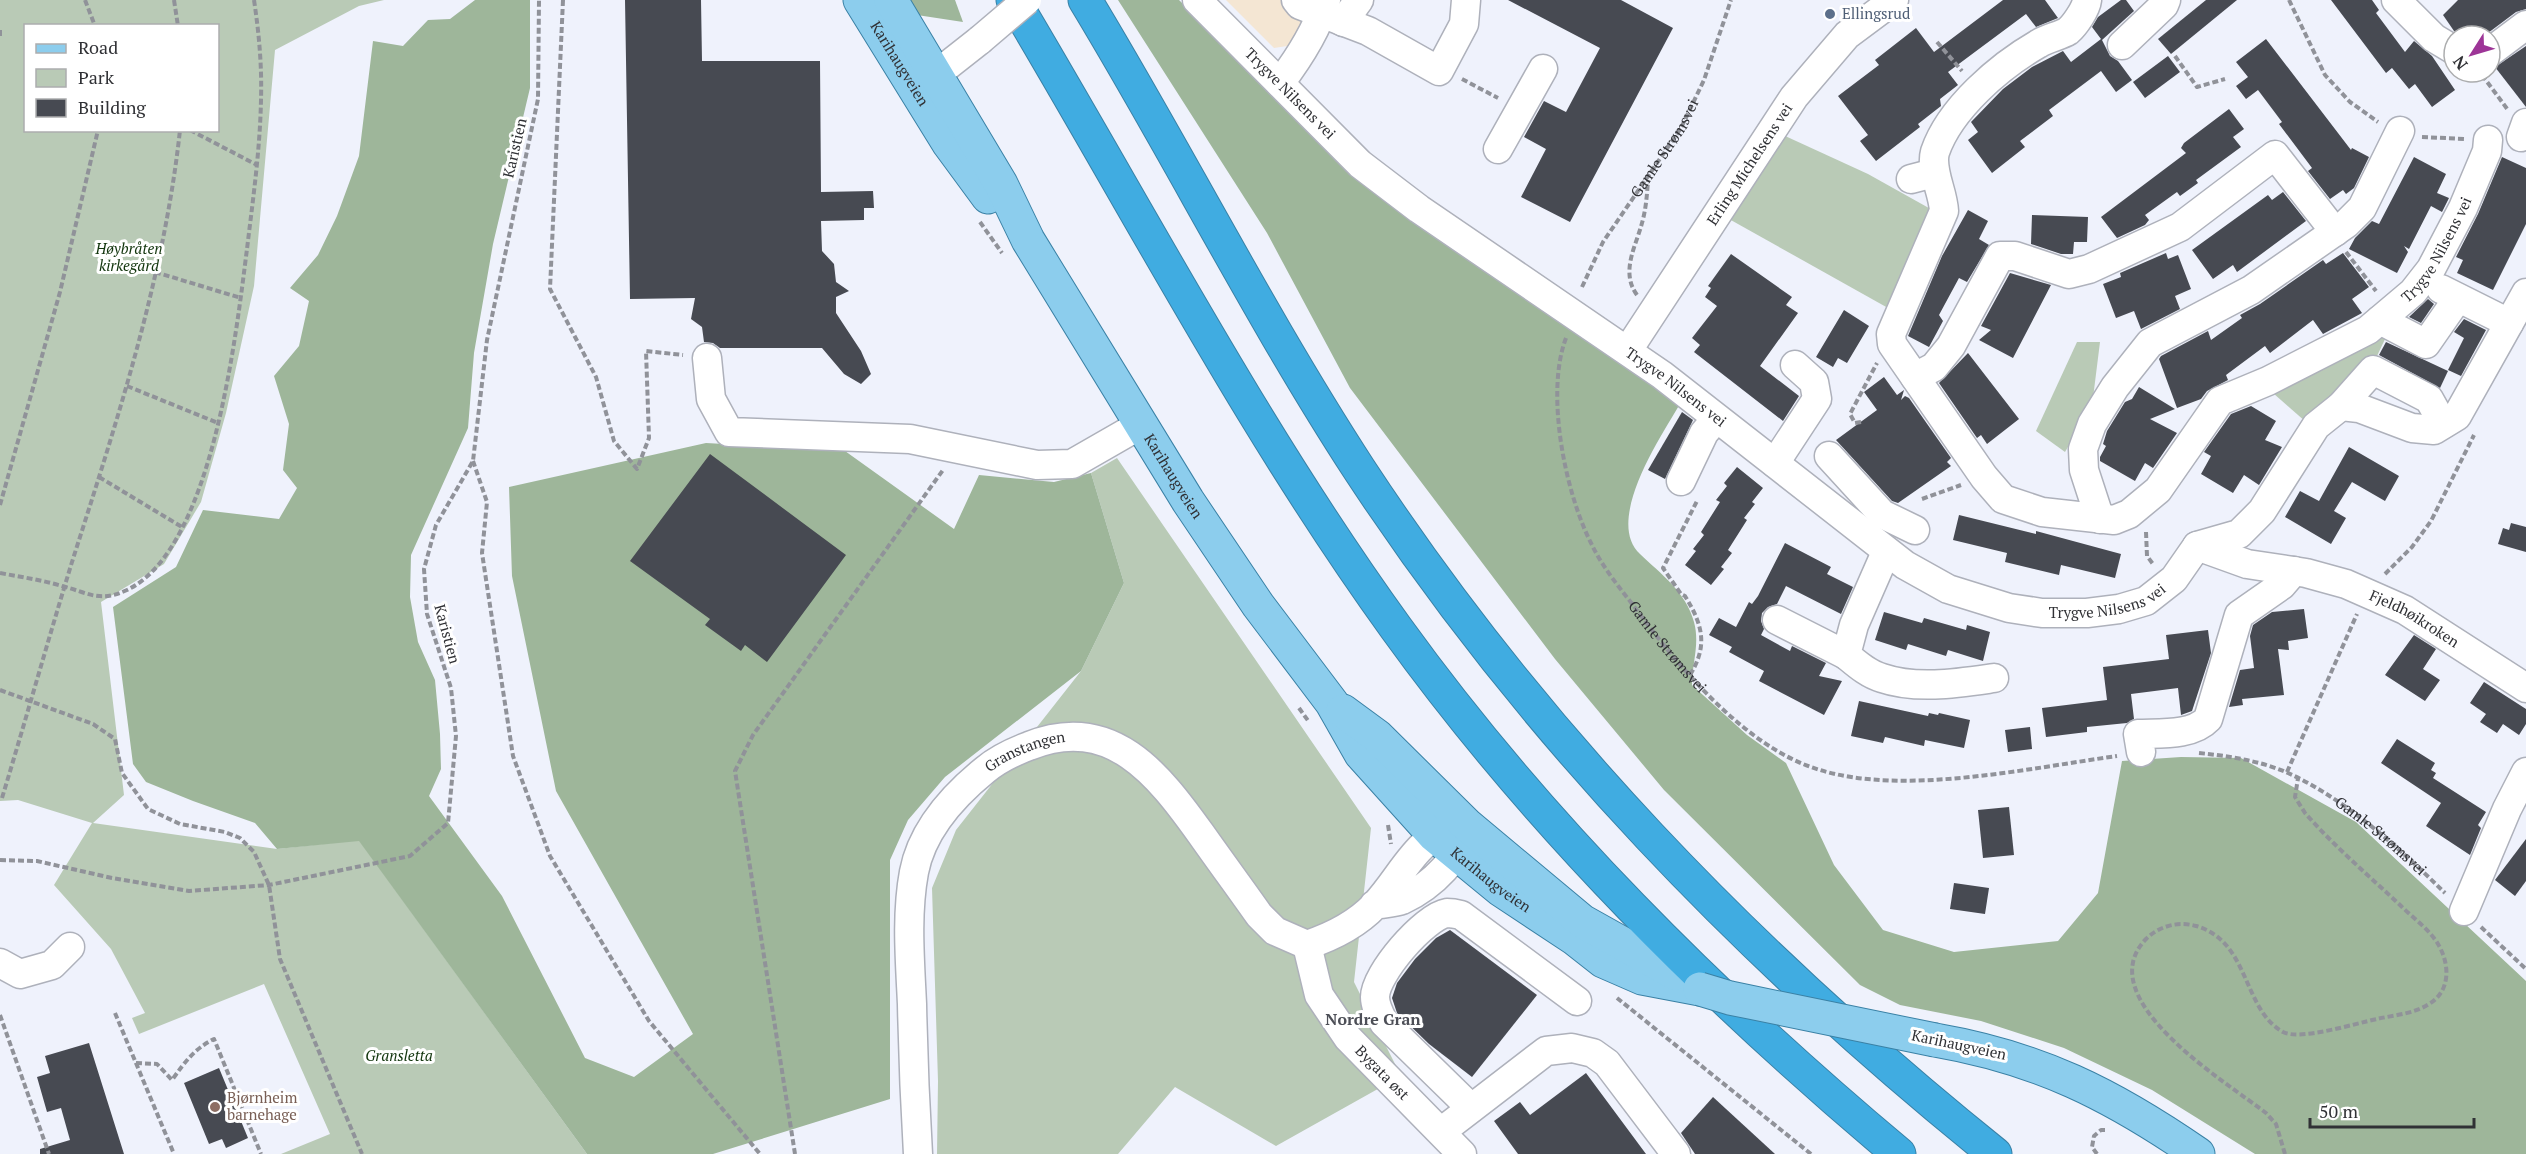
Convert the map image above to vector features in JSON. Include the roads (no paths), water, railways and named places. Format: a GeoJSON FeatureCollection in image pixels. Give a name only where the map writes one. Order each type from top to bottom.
{"type":"FeatureCollection","features":[{"type":"Feature","properties":{"kind":"highway"},"geometry":{"type":"LineString","coordinates":[[1013,0],[1268,437],[1348,560],[1433,676],[1537,803],[1639,915],[1697,974],[1793,1063],[1899,1154]]}},
{"type":"Feature","properties":{"kind":"highway"},"geometry":{"type":"LineString","coordinates":[[1084,0],[1322,409],[1402,533],[1491,653],[1636,824],[1692,882],[1840,1024],[1995,1154]]}},
{"type":"Feature","properties":{"kind":"main road","name":"Karihaugveien"},"geometry":{"type":"LineString","coordinates":[[860,0],[1001,184],[1028,240],[1140,424],[1258,605],[1332,703],[1361,754],[1445,846],[1501,890],[1575,939],[1603,961],[1642,978],[1700,988],[1758,1004],[2001,1054],[2061,1074],[2130,1110],[2198,1154]]}},
{"type":"Feature","properties":{"kind":"main road","name":"Karihaugveien"},"geometry":{"type":"LineString","coordinates":[[891,0],[925,83]]}},
{"type":"Feature","properties":{"kind":"main road","name":"Karihaugveien"},"geometry":{"type":"LineString","coordinates":[[1332,703],[1377,736],[1467,825],[1581,921],[1700,988]]}},
{"type":"Feature","properties":{"kind":"street"},"geometry":{"type":"LineString","coordinates":[[925,83],[1027,0]]}},
{"type":"Feature","properties":{"kind":"street","name":"Trygve Nilsens vei"},"geometry":{"type":"LineString","coordinates":[[1197,0],[1360,164],[1419,209],[1628,350],[1886,552],[1923,576],[1948,589],[2009,608],[2042,613],[2087,613],[2119,609],[2146,601],[2174,579],[2197,546]]}},
{"type":"Feature","properties":{"kind":"street"},"geometry":{"type":"LineString","coordinates":[[1296,0],[1300,5],[1337,9],[1368,31],[1439,71],[1464,24],[1466,0]]}},
{"type":"Feature","properties":{"kind":"street","name":"Erling Michelsens vei"},"geometry":{"type":"LineString","coordinates":[[1628,350],[1794,97],[1847,36],[1863,21],[1894,0]]}},
{"type":"Feature","properties":{"kind":"street"},"geometry":{"type":"LineString","coordinates":[[2087,0],[2086,6],[2068,30],[2048,38],[2019,55],[1985,81],[1950,125],[1923,176],[1943,194],[1944,211],[1895,319],[1891,334],[1892,344],[1915,377],[1934,367],[1951,346],[2000,256],[2015,256],[2069,274],[2089,269],[2180,227],[2275,155],[2334,233]]}},
{"type":"Feature","properties":{"kind":"street"},"geometry":{"type":"LineString","coordinates":[[2122,45],[2164,5],[2166,0]]}},
{"type":"Feature","properties":{"kind":"street"},"geometry":{"type":"LineString","coordinates":[[2396,0],[2434,38],[2442,43]]}},
{"type":"Feature","properties":{"kind":"street"},"geometry":{"type":"LineString","coordinates":[[1280,83],[1337,9]]}},
{"type":"Feature","properties":{"kind":"street"},"geometry":{"type":"LineString","coordinates":[[2502,43],[2526,25]]}},
{"type":"Feature","properties":{"kind":"street"},"geometry":{"type":"LineString","coordinates":[[1498,149],[1543,69]]}},
{"type":"Feature","properties":{"kind":"street"},"geometry":{"type":"LineString","coordinates":[[2100,519],[2084,470],[2083,449],[2092,424],[2115,387],[2150,343],[2251,290],[2334,233],[2362,208],[2400,131]]}},
{"type":"Feature","properties":{"kind":"street","name":"Trygve Nilsens vei"},"geometry":{"type":"LineString","coordinates":[[1915,377],[1984,477],[2003,499],[2042,512],[2100,519],[2114,520],[2129,514],[2158,490],[2220,401],[2309,361],[2368,330],[2423,279],[2432,269],[2463,208],[2487,151],[2488,140]]}},
{"type":"Feature","properties":{"kind":"street"},"geometry":{"type":"LineString","coordinates":[[2423,279],[2509,323]]}},
{"type":"Feature","properties":{"kind":"street"},"geometry":{"type":"LineString","coordinates":[[2341,406],[2359,408],[2412,428],[2434,430],[2457,416],[2526,293]]}},
{"type":"Feature","properties":{"kind":"street"},"geometry":{"type":"LineString","coordinates":[[2385,315],[2426,344],[2458,298]]}},
{"type":"Feature","properties":{"kind":"street"},"geometry":{"type":"LineString","coordinates":[[707,358],[711,399],[729,432],[910,439],[1037,465],[1072,464],[1140,424]]}},
{"type":"Feature","properties":{"kind":"street"},"geometry":{"type":"LineString","coordinates":[[1775,463],[1817,399],[1814,382],[1795,365]]}},
{"type":"Feature","properties":{"kind":"street"},"geometry":{"type":"LineString","coordinates":[[2197,546],[2239,534],[2262,511],[2316,426],[2341,406],[2373,370],[2428,399],[2443,424]]}},
{"type":"Feature","properties":{"kind":"street"},"geometry":{"type":"LineString","coordinates":[[1691,488],[1704,433],[1716,419]]}},
{"type":"Feature","properties":{"kind":"street"},"geometry":{"type":"LineString","coordinates":[[1829,456],[1882,514],[1915,530]]}},
{"type":"Feature","properties":{"kind":"street"},"geometry":{"type":"LineString","coordinates":[[2140,743],[2190,741],[2208,719],[2239,615],[2283,585],[2294,571],[2247,564],[2197,546]]}},
{"type":"Feature","properties":{"kind":"street"},"geometry":{"type":"LineString","coordinates":[[1846,655],[1854,625],[1886,552]]}},
{"type":"Feature","properties":{"kind":"street","name":"Fjeldhøikroken"},"geometry":{"type":"LineString","coordinates":[[2294,571],[2346,584],[2414,616],[2526,688]]}},
{"type":"Feature","properties":{"kind":"street"},"geometry":{"type":"LineString","coordinates":[[1777,620],[1846,655],[1881,678],[1907,683],[1965,682],[1994,678]]}},
{"type":"Feature","properties":{"kind":"street","name":"Granstangen"},"geometry":{"type":"LineString","coordinates":[[918,1154],[910,959],[911,898],[915,870],[938,818],[956,796],[993,764],[1043,740],[1068,735],[1089,737],[1127,752],[1154,773],[1178,802],[1259,915],[1275,932],[1307,945]]}},
{"type":"Feature","properties":{"kind":"street"},"geometry":{"type":"LineString","coordinates":[[2464,911],[2507,809],[2526,772]]}},
{"type":"Feature","properties":{"kind":"street"},"geometry":{"type":"LineString","coordinates":[[1307,945],[1332,936],[1374,905],[1401,900],[1423,885],[1445,846],[1465,842],[1467,825]]}},
{"type":"Feature","properties":{"kind":"street"},"geometry":{"type":"LineString","coordinates":[[1472,1108],[1384,1023],[1377,1007],[1375,994],[1383,975],[1400,952],[1431,921],[1447,913],[1461,915],[1577,1001]]}},
{"type":"Feature","properties":{"kind":"street","name":"Bygata øst"},"geometry":{"type":"LineString","coordinates":[[1307,945],[1319,995],[1348,1038],[1442,1131],[1462,1154]]}},
{"type":"Feature","properties":{"kind":"street"},"geometry":{"type":"LineString","coordinates":[[0,963],[20,974],[52,965],[70,947]]}},
{"type":"Feature","properties":{"kind":"street"},"geometry":{"type":"LineString","coordinates":[[1442,1131],[1546,1051],[1572,1048],[1593,1053],[1606,1064],[1676,1154]]}},
{"type":"Feature","properties":{"kind":"place","name":"Ellingsrud"},"geometry":{"type":"Point","coordinates":[1830,14]}},
{"type":"Feature","properties":{"kind":"place","name":"Bjørnheim barnehage"},"geometry":{"type":"Point","coordinates":[215,1107]}},
{"type":"Feature","properties":{"kind":"district","name":"Nordre Gran"},"geometry":{"type":"Point","coordinates":[1373,1019]}},
{"type":"Feature","properties":{"kind":"park label","name":"Høybråten kirkegård"},"geometry":{"type":"Point","coordinates":[129,258]}},
{"type":"Feature","properties":{"kind":"park label","name":"Gransletta"},"geometry":{"type":"Point","coordinates":[399,1056]}}]}
